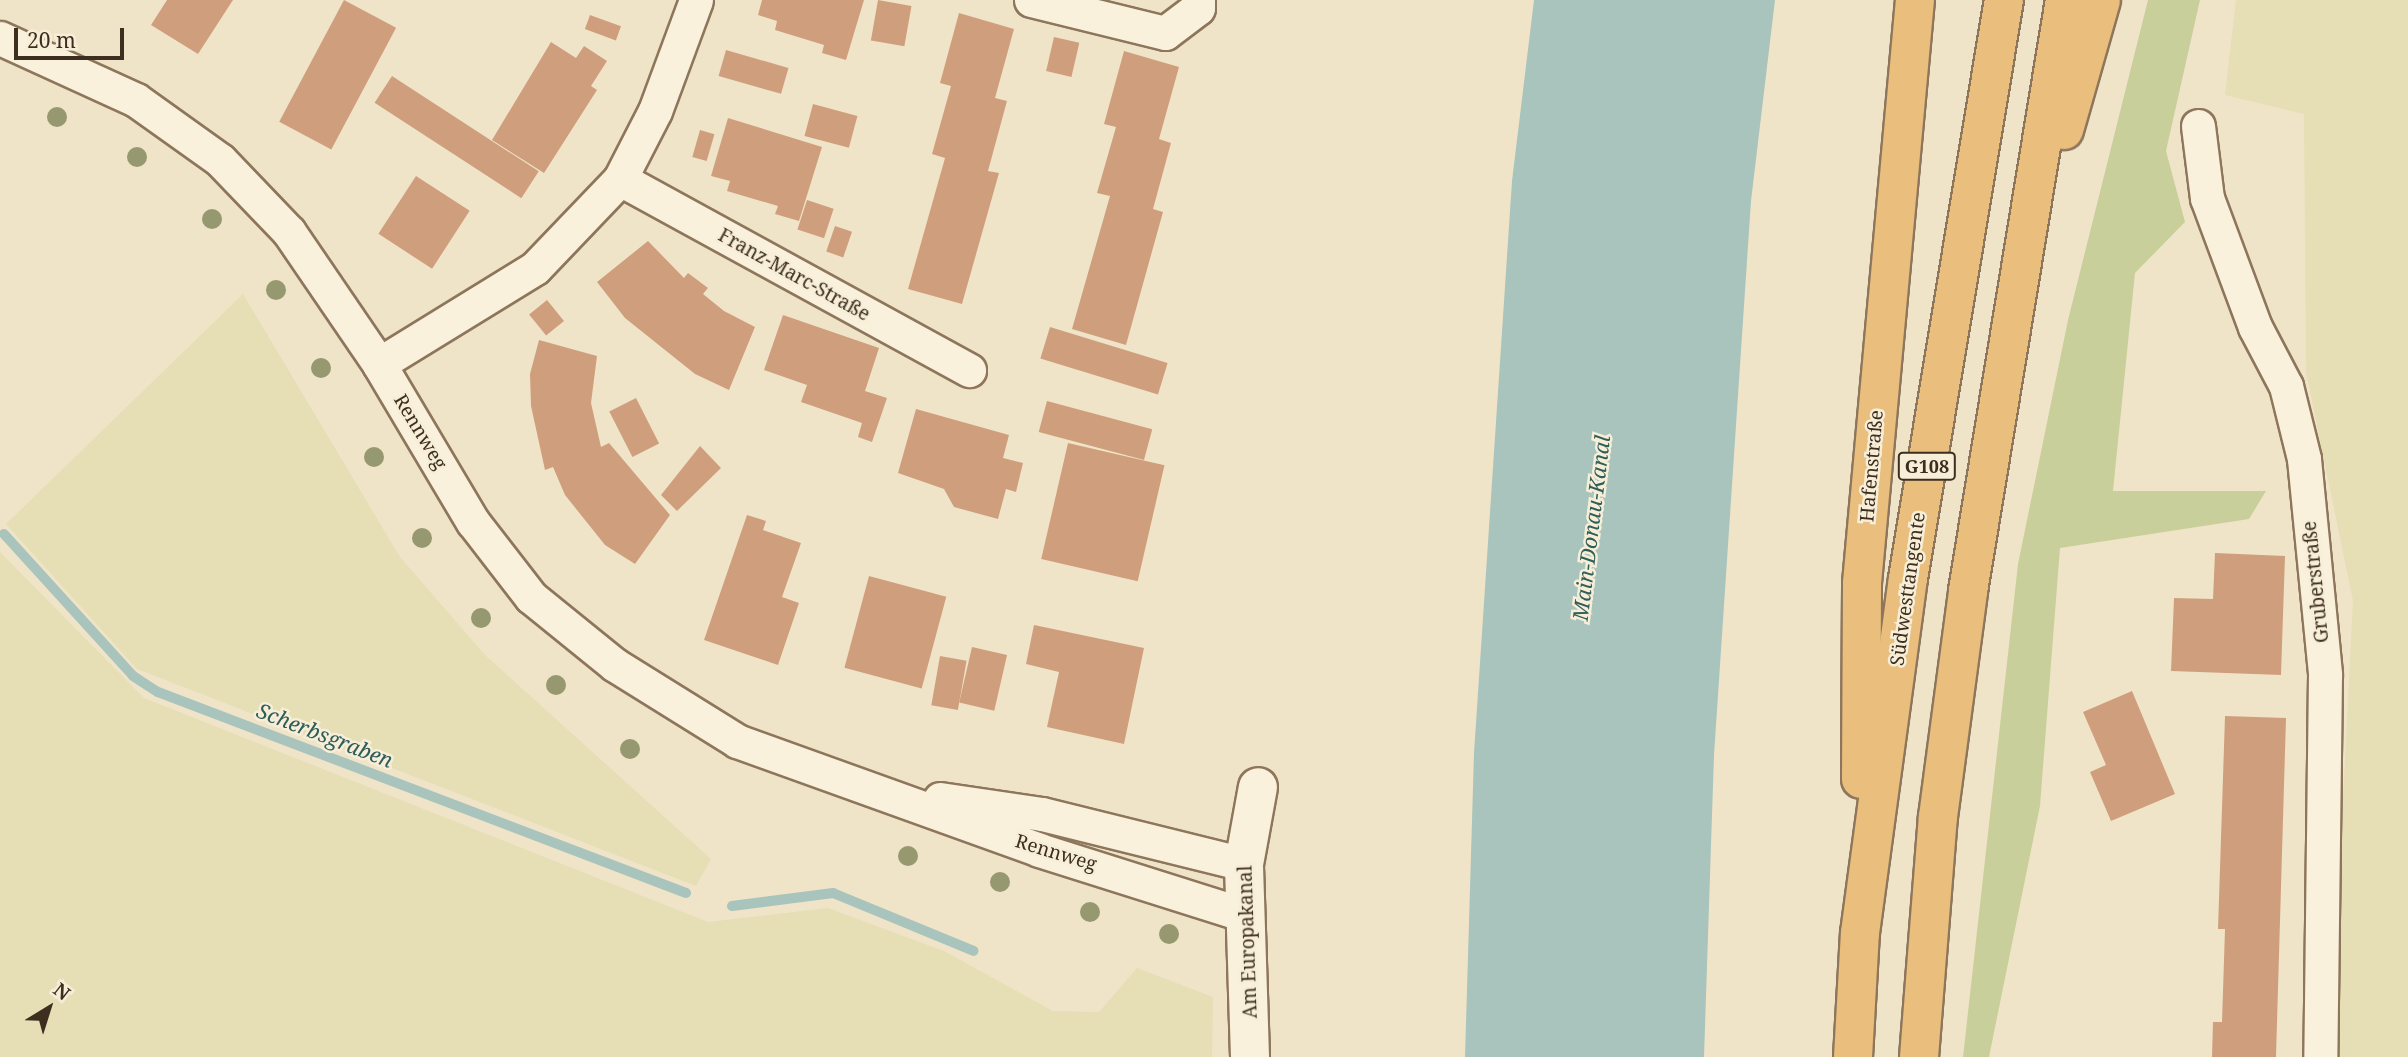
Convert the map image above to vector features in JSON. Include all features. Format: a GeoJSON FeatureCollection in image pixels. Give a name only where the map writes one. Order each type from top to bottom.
{"type":"FeatureCollection","features":[{"type":"Feature","properties":{"kind":"highway","name":"Hafenstraße"},"geometry":{"type":"LineString","coordinates":[[1860,933],[1862,583],[1915,0]]}},
{"type":"Feature","properties":{"kind":"highway","name":"Südwesttangente"},"geometry":{"type":"LineString","coordinates":[[1853,1057],[1860,933],[1908,579],[2004,0]]}},
{"type":"Feature","properties":{"kind":"highway","name":"G108"},"geometry":{"type":"LineString","coordinates":[[1919,1057],[1938,817],[2005,338],[2065,0]]}},
{"type":"Feature","properties":{"kind":"highway"},"geometry":{"type":"LineString","coordinates":[[2005,338],[2101,0]]}},
{"type":"Feature","properties":{"kind":"street"},"geometry":{"type":"LineString","coordinates":[[379,364],[535,268],[620,178],[655,111],[696,0]]}},
{"type":"Feature","properties":{"kind":"street"},"geometry":{"type":"LineString","coordinates":[[1031,0],[1165,33],[1198,8],[1198,0]]}},
{"type":"Feature","properties":{"kind":"street","name":"Rennweg"},"geometry":{"type":"LineString","coordinates":[[0,38],[136,100],[220,160],[289,232],[379,364],[473,523],[531,597],[615,664],[737,741],[1245,915]]}},
{"type":"Feature","properties":{"kind":"street","name":"Gruberstraße"},"geometry":{"type":"LineString","coordinates":[[2198,126],[2207,198],[2255,327],[2286,386],[2304,460],[2325,675],[2320,1057]]}},
{"type":"Feature","properties":{"kind":"street","name":"Franz-Marc-Straße"},"geometry":{"type":"LineString","coordinates":[[620,178],[969,370]]}},
{"type":"Feature","properties":{"kind":"street","name":"Am Europakanal"},"geometry":{"type":"LineString","coordinates":[[1250,1057],[1244,864],[1258,786]]}},
{"type":"Feature","properties":{"kind":"street","name":"Rennweg"},"geometry":{"type":"LineString","coordinates":[[869,788],[1042,814],[1244,864]]}},
{"type":"Feature","properties":{"kind":"shaded area"},"geometry":{"type":"Polygon","coordinates":[[[2236,0],[2408,0],[2408,1057],[2330,1057],[2353,601],[2306,372],[2304,114],[2225,95],[2236,0]]]}},
{"type":"Feature","properties":{"kind":"shaded area"},"geometry":{"type":"Polygon","coordinates":[[[243,294],[400,557],[485,655],[711,859],[696,886],[137,669],[6,524],[243,294]]]}},
{"type":"Feature","properties":{"kind":"shaded area"},"geometry":{"type":"Polygon","coordinates":[[[0,552],[144,698],[708,922],[828,908],[944,951],[1053,1011],[1099,1012],[1137,968],[1213,997],[1212,1057],[0,1057],[0,552]]]}},
{"type":"Feature","properties":{"kind":"green space"},"geometry":{"type":"Polygon","coordinates":[[[2148,0],[2200,0],[2166,151],[2185,222],[2135,273],[2113,491],[2266,491],[2249,519],[2060,548],[2040,806],[1989,1057],[1963,1057],[2018,564],[2068,320],[2148,0]]]}},
{"type":"Feature","properties":{"kind":"water","name":"Main-Donau-Kanal"},"geometry":{"type":"Polygon","coordinates":[[[1534,0],[1775,0],[1751,201],[1714,755],[1704,1057],[1465,1057],[1474,753],[1512,181],[1534,0]]]}},
{"type":"Feature","properties":{"kind":"building"},"geometry":{"type":"Polygon","coordinates":[[[167,0],[233,0],[198,54],[151,25],[167,0]]]}},
{"type":"Feature","properties":{"kind":"building"},"geometry":{"type":"Polygon","coordinates":[[[344,0],[396,28],[331,150],[279,122],[344,0]]]}},
{"type":"Feature","properties":{"kind":"building"},"geometry":{"type":"Polygon","coordinates":[[[762,0],[864,0],[846,60],[822,53],[824,45],[775,30],[777,21],[758,15],[762,0]]]}},
{"type":"Feature","properties":{"kind":"building"},"geometry":{"type":"Polygon","coordinates":[[[878,0],[911,6],[904,46],[871,40],[878,0]]]}},
{"type":"Feature","properties":{"kind":"building"},"geometry":{"type":"Polygon","coordinates":[[[959,13],[1014,29],[995,98],[1007,101],[988,171],[999,173],[962,304],[908,289],[945,158],[932,154],[951,86],[940,83],[959,13]]]}},
{"type":"Feature","properties":{"kind":"building"},"geometry":{"type":"Polygon","coordinates":[[[590,15],[621,26],[616,40],[585,29],[590,15]]]}},
{"type":"Feature","properties":{"kind":"building"},"geometry":{"type":"Polygon","coordinates":[[[1054,37],[1079,43],[1071,77],[1046,71],[1054,37]]]}},
{"type":"Feature","properties":{"kind":"building"},"geometry":{"type":"Polygon","coordinates":[[[551,42],[576,58],[584,46],[607,61],[591,86],[597,90],[544,173],[492,140],[551,42]]]}},
{"type":"Feature","properties":{"kind":"building"},"geometry":{"type":"Polygon","coordinates":[[[726,50],[788,68],[781,94],[719,76],[726,50]]]}},
{"type":"Feature","properties":{"kind":"building"},"geometry":{"type":"Polygon","coordinates":[[[1124,51],[1179,67],[1159,139],[1171,143],[1153,209],[1163,212],[1126,345],[1072,329],[1110,196],[1097,193],[1116,127],[1104,124],[1124,51]]]}},
{"type":"Feature","properties":{"kind":"building"},"geometry":{"type":"Polygon","coordinates":[[[392,76],[539,171],[521,198],[375,103],[392,76]]]}},
{"type":"Feature","properties":{"kind":"building"},"geometry":{"type":"Polygon","coordinates":[[[813,104],[857,116],[849,148],[804,136],[813,104]]]}},
{"type":"Feature","properties":{"kind":"building"},"geometry":{"type":"Polygon","coordinates":[[[728,118],[822,147],[799,221],[775,214],[778,206],[727,191],[730,181],[711,176],[728,118]]]}},
{"type":"Feature","properties":{"kind":"building"},"geometry":{"type":"Polygon","coordinates":[[[700,130],[714,134],[707,161],[692,157],[700,130]]]}},
{"type":"Feature","properties":{"kind":"building"},"geometry":{"type":"Polygon","coordinates":[[[416,176],[470,211],[432,269],[378,234],[416,176]]]}},
{"type":"Feature","properties":{"kind":"building"},"geometry":{"type":"Polygon","coordinates":[[[807,200],[834,209],[824,238],[797,229],[807,200]]]}},
{"type":"Feature","properties":{"kind":"building"},"geometry":{"type":"Polygon","coordinates":[[[835,226],[852,232],[843,257],[826,252],[835,226]]]}},
{"type":"Feature","properties":{"kind":"building"},"geometry":{"type":"Polygon","coordinates":[[[648,241],[684,278],[688,273],[708,288],[703,294],[724,311],[755,327],[729,390],[695,374],[625,318],[597,282],[648,241]]]}},
{"type":"Feature","properties":{"kind":"building"},"geometry":{"type":"Polygon","coordinates":[[[547,300],[564,321],[546,335],[529,314],[547,300]]]}},
{"type":"Feature","properties":{"kind":"building"},"geometry":{"type":"Polygon","coordinates":[[[783,315],[879,348],[865,391],[887,398],[872,442],[858,437],[862,423],[801,402],[807,385],[764,370],[783,315]]]}},
{"type":"Feature","properties":{"kind":"building"},"geometry":{"type":"Polygon","coordinates":[[[1050,327],[1168,363],[1158,395],[1040,359],[1050,327]]]}},
{"type":"Feature","properties":{"kind":"building"},"geometry":{"type":"Polygon","coordinates":[[[539,340],[597,356],[591,403],[601,447],[609,443],[670,515],[635,564],[605,545],[565,495],[553,467],[545,470],[531,406],[530,374],[539,340]]]}},
{"type":"Feature","properties":{"kind":"building"},"geometry":{"type":"Polygon","coordinates":[[[636,398],[659,443],[632,457],[609,412],[636,398]]]}},
{"type":"Feature","properties":{"kind":"building"},"geometry":{"type":"Polygon","coordinates":[[[1047,401],[1152,429],[1144,460],[1039,432],[1047,401]]]}},
{"type":"Feature","properties":{"kind":"building"},"geometry":{"type":"Polygon","coordinates":[[[916,409],[1009,435],[1003,458],[1023,463],[1016,492],[1006,489],[998,519],[954,507],[944,489],[898,473],[916,409]]]}},
{"type":"Feature","properties":{"kind":"building"},"geometry":{"type":"Polygon","coordinates":[[[1068,443],[1164,465],[1138,581],[1041,559],[1068,443]]]}},
{"type":"Feature","properties":{"kind":"building"},"geometry":{"type":"Polygon","coordinates":[[[700,446],[721,468],[677,511],[661,495],[700,446]]]}},
{"type":"Feature","properties":{"kind":"building"},"geometry":{"type":"Polygon","coordinates":[[[747,515],[766,521],[763,530],[801,543],[782,597],[799,603],[778,665],[704,640],[747,515]]]}},
{"type":"Feature","properties":{"kind":"building"},"geometry":{"type":"Polygon","coordinates":[[[2215,553],[2285,556],[2281,675],[2171,671],[2174,598],[2213,599],[2215,553]]]}},
{"type":"Feature","properties":{"kind":"building"},"geometry":{"type":"Polygon","coordinates":[[[869,576],[946,597],[922,688],[844,668],[869,576]]]}},
{"type":"Feature","properties":{"kind":"building"},"geometry":{"type":"Polygon","coordinates":[[[1034,625],[1144,648],[1124,744],[1047,727],[1059,672],[1026,664],[1034,625]]]}},
{"type":"Feature","properties":{"kind":"building"},"geometry":{"type":"Polygon","coordinates":[[[972,647],[1007,655],[994,711],[959,703],[972,647]]]}},
{"type":"Feature","properties":{"kind":"building"},"geometry":{"type":"Polygon","coordinates":[[[940,656],[967,661],[958,710],[931,705],[940,656]]]}},
{"type":"Feature","properties":{"kind":"building"},"geometry":{"type":"Polygon","coordinates":[[[2132,691],[2175,794],[2111,821],[2090,772],[2106,765],[2083,712],[2132,691]]]}},
{"type":"Feature","properties":{"kind":"building"},"geometry":{"type":"Polygon","coordinates":[[[2225,716],[2286,718],[2276,1057],[2212,1057],[2213,1022],[2222,1022],[2225,929],[2218,929],[2225,716]]]}},
{"type":"Feature","properties":{"kind":"waterway","name":"Scherbsgraben"},"geometry":{"type":"LineString","coordinates":[[4,534],[133,676],[158,692],[686,893]]}},
{"type":"Feature","properties":{"kind":"waterway","name":"Scherbsgraben"},"geometry":{"type":"LineString","coordinates":[[732,906],[833,893],[974,951]]}}]}
